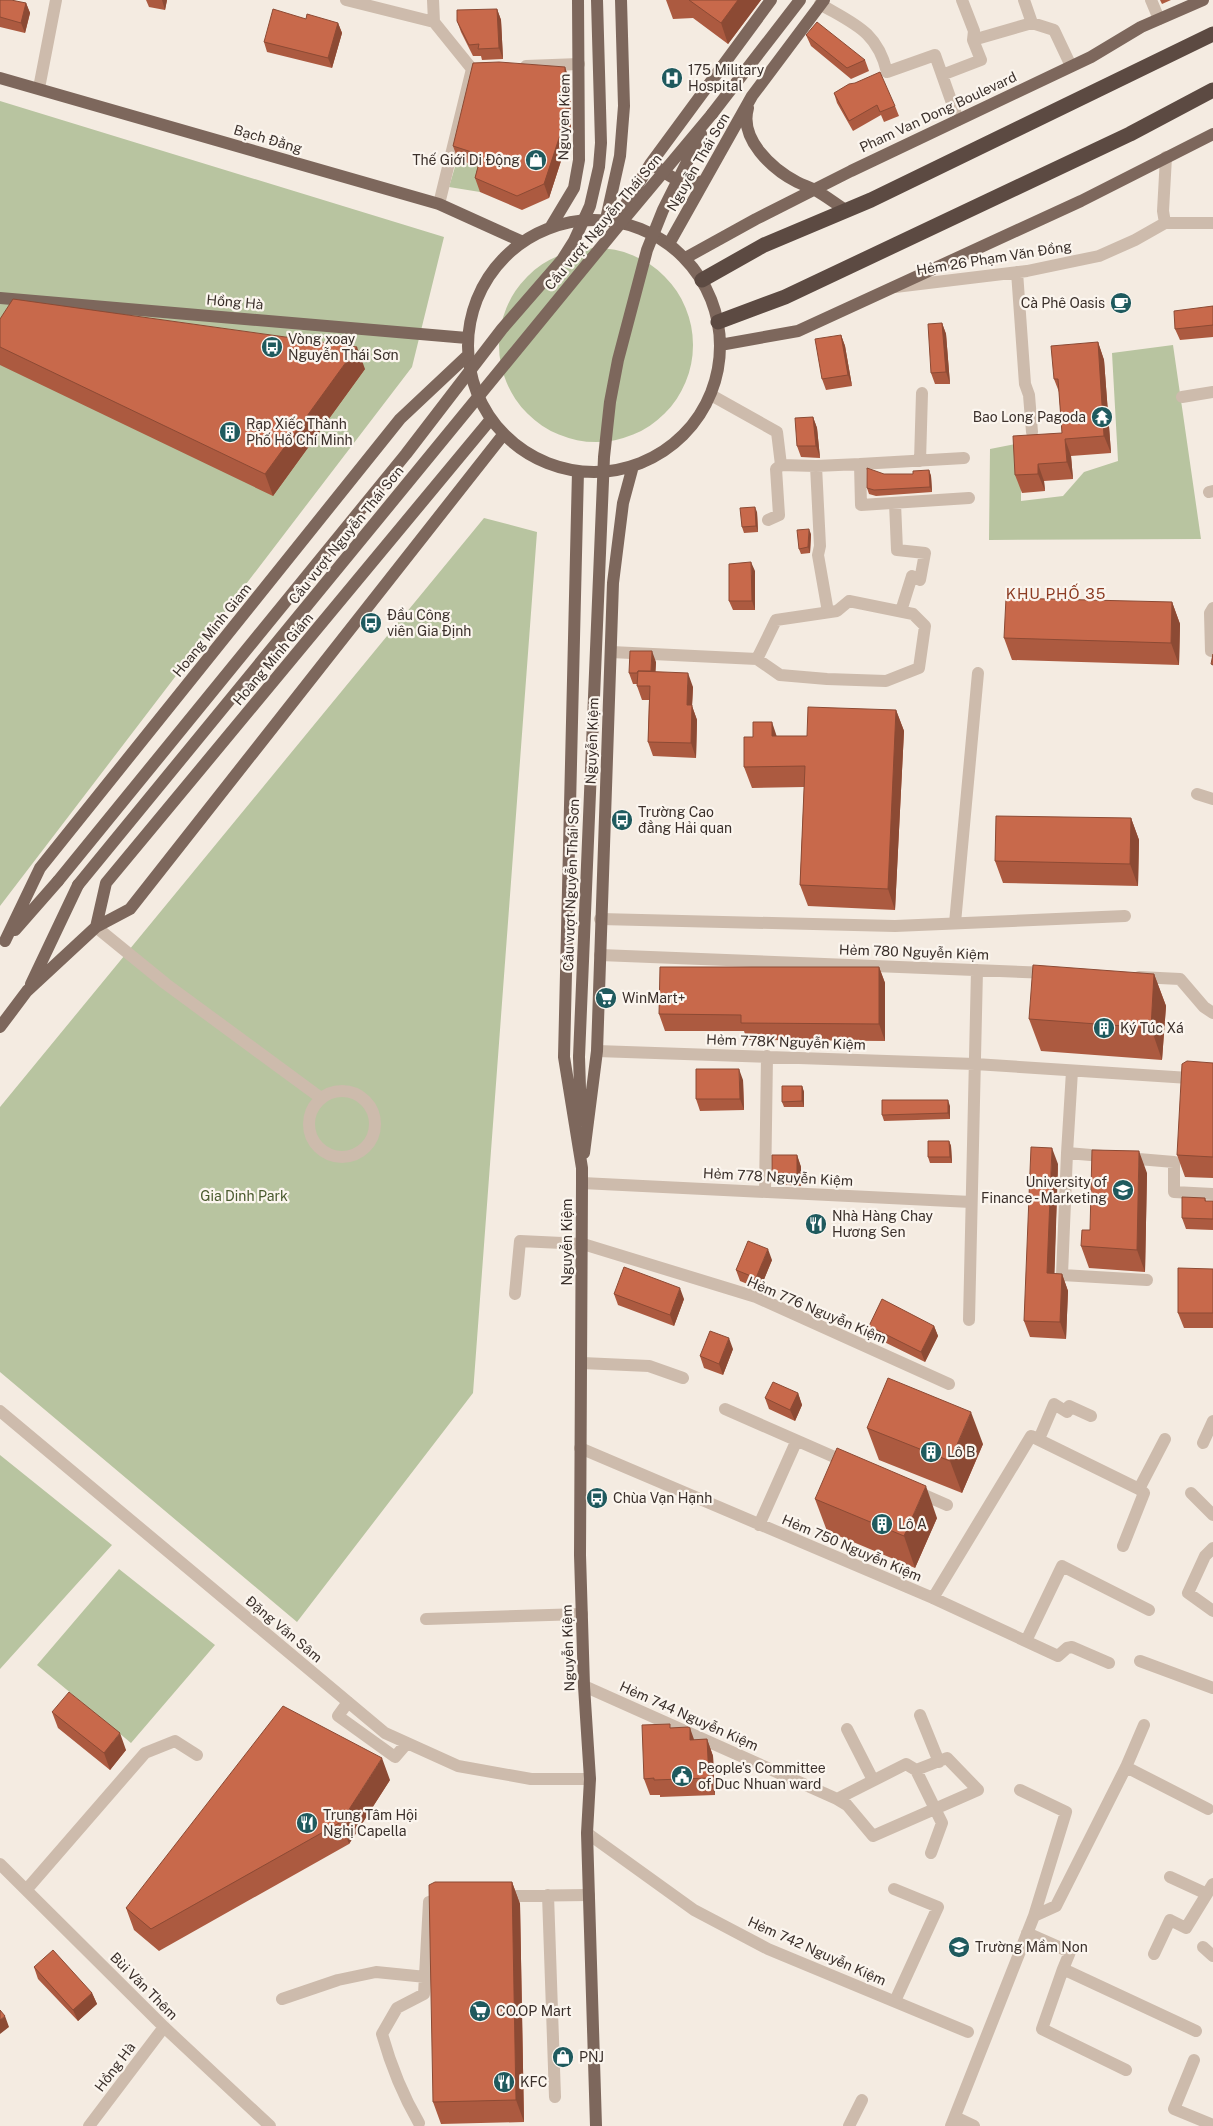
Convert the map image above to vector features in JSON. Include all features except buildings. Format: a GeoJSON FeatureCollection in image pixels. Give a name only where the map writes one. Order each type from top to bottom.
{"type":"FeatureCollection","features":[{"type":"Feature","properties":{"kind":"highway"},"geometry":{"type":"LineString","coordinates":[[702,280],[764,246],[847,211],[1213,34]]}},
{"type":"Feature","properties":{"kind":"highway"},"geometry":{"type":"LineString","coordinates":[[718,322],[785,298],[1121,138],[1213,90]]}},
{"type":"Feature","properties":{"kind":"main road","name":"Nguyen Kiem"},"geometry":{"type":"LineString","coordinates":[[550,228],[574,188],[580,160],[578,0]]}},
{"type":"Feature","properties":{"kind":"main road","name":"Cầu vượt Nguyễn Thái Sơn"},"geometry":{"type":"LineString","coordinates":[[2,945],[58,881],[400,462],[502,330],[562,260],[574,241],[590,206],[599,167],[601,142],[597,0]]}},
{"type":"Feature","properties":{"kind":"main road"},"geometry":{"type":"LineString","coordinates":[[611,220],[620,156],[624,106],[621,0]]}},
{"type":"Feature","properties":{"kind":"main road"},"geometry":{"type":"LineString","coordinates":[[611,220],[771,0]]}},
{"type":"Feature","properties":{"kind":"main road","name":"Cầu vượt Nguyễn Thái Sơn"},"geometry":{"type":"LineString","coordinates":[[28,991],[78,885],[608,238],[712,114],[800,0]]}},
{"type":"Feature","properties":{"kind":"main road","name":"Pham Van Dong Boulevard"},"geometry":{"type":"LineString","coordinates":[[689,256],[756,219],[1091,57],[1140,27],[1203,0]]}},
{"type":"Feature","properties":{"kind":"main road","name":"Nguyễn Thái Sơn"},"geometry":{"type":"LineString","coordinates":[[670,242],[752,96],[822,2]]}},
{"type":"Feature","properties":{"kind":"main road","name":"Bạch Đằng"},"geometry":{"type":"LineString","coordinates":[[0,78],[439,204],[523,242]]}},
{"type":"Feature","properties":{"kind":"main road"},"geometry":{"type":"LineString","coordinates":[[752,96],[745,118],[750,137],[759,151],[796,182],[815,190],[847,211]]}},
{"type":"Feature","properties":{"kind":"main road","name":"Cầu vượt Nguyễn Thái Sơn"},"geometry":{"type":"LineString","coordinates":[[582,1168],[579,1057],[604,457],[610,402],[629,316],[647,250],[663,210],[712,114]]}},
{"type":"Feature","properties":{"kind":"main road"},"geometry":{"type":"LineString","coordinates":[[720,345],[798,331],[1081,201],[1213,134]]}},
{"type":"Feature","properties":{"kind":"main road"},"geometry":{"type":"LineString","coordinates":[[651,163],[672,178],[683,183],[694,184],[703,181]]}},
{"type":"Feature","properties":{"kind":"main road"},"geometry":{"type":"LineString","coordinates":[[611,220],[629,225],[670,242],[689,256],[702,280],[718,322],[720,345],[718,370],[711,395],[698,419],[680,439],[658,455],[633,466],[606,471],[578,471],[551,465],[526,453],[503,435],[491,419],[473,384],[467,356],[467,338],[472,310],[484,283],[501,260],[523,242],[550,228],[579,221],[611,220]]}},
{"type":"Feature","properties":{"kind":"main road","name":"Hồng Hà"},"geometry":{"type":"LineString","coordinates":[[0,298],[467,338]]}},
{"type":"Feature","properties":{"kind":"main road","name":"Hoang Minh Giam"},"geometry":{"type":"LineString","coordinates":[[2,945],[40,868],[400,419],[467,356]]}},
{"type":"Feature","properties":{"kind":"main road","name":"Hoàng Minh Giám"},"geometry":{"type":"LineString","coordinates":[[96,927],[106,883],[491,419]]}},
{"type":"Feature","properties":{"kind":"main road"},"geometry":{"type":"LineString","coordinates":[[0,1027],[28,991],[96,927],[130,909],[503,435]]}},
{"type":"Feature","properties":{"kind":"main road","name":"Nguyễn Kiệm"},"geometry":{"type":"LineString","coordinates":[[596,2126],[587,1833],[590,1779],[582,1614],[580,1448],[583,1244],[582,1168],[597,1051],[600,919],[613,583],[623,503],[633,466]]}},
{"type":"Feature","properties":{"kind":"main road","name":"Nguyễn Kiệm"},"geometry":{"type":"LineString","coordinates":[[578,471],[564,1057],[582,1168]]}},
{"type":"Feature","properties":{"kind":"street"},"geometry":{"type":"LineString","coordinates":[[39,88],[56,0]]}},
{"type":"Feature","properties":{"kind":"street"},"geometry":{"type":"LineString","coordinates":[[346,0],[434,22]]}},
{"type":"Feature","properties":{"kind":"street"},"geometry":{"type":"LineString","coordinates":[[433,0],[434,22],[472,69]]}},
{"type":"Feature","properties":{"kind":"street"},"geometry":{"type":"LineString","coordinates":[[942,75],[981,60],[973,40],[974,31],[962,0]]}},
{"type":"Feature","properties":{"kind":"street"},"geometry":{"type":"LineString","coordinates":[[1024,0],[1032,23]]}},
{"type":"Feature","properties":{"kind":"street"},"geometry":{"type":"LineString","coordinates":[[1151,0],[1159,19]]}},
{"type":"Feature","properties":{"kind":"street"},"geometry":{"type":"LineString","coordinates":[[822,2],[866,30],[883,56],[883,73],[935,55],[958,120]]}},
{"type":"Feature","properties":{"kind":"street"},"geometry":{"type":"LineString","coordinates":[[973,40],[1032,23],[1054,30],[1071,66]]}},
{"type":"Feature","properties":{"kind":"street"},"geometry":{"type":"LineString","coordinates":[[472,69],[579,64]]}},
{"type":"Feature","properties":{"kind":"street"},"geometry":{"type":"LineString","coordinates":[[439,204],[472,69]]}},
{"type":"Feature","properties":{"kind":"street"},"geometry":{"type":"LineString","coordinates":[[1166,157],[1163,211],[1165,223],[1213,223]]}},
{"type":"Feature","properties":{"kind":"street","name":"Hẻm 26 Phạm Văn Đồng"},"geometry":{"type":"LineString","coordinates":[[890,288],[1017,272],[1099,256],[1136,240],[1165,223]]}},
{"type":"Feature","properties":{"kind":"street"},"geometry":{"type":"LineString","coordinates":[[1017,272],[1025,384],[1030,395],[1032,432]]}},
{"type":"Feature","properties":{"kind":"street"},"geometry":{"type":"LineString","coordinates":[[1182,397],[1213,392]]}},
{"type":"Feature","properties":{"kind":"street"},"geometry":{"type":"LineString","coordinates":[[920,461],[922,394]]}},
{"type":"Feature","properties":{"kind":"street"},"geometry":{"type":"LineString","coordinates":[[711,395],[777,432],[781,465]]}},
{"type":"Feature","properties":{"kind":"street"},"geometry":{"type":"LineString","coordinates":[[768,520],[779,515],[776,469],[781,465],[816,466],[964,458]]}},
{"type":"Feature","properties":{"kind":"street"},"geometry":{"type":"LineString","coordinates":[[860,464],[861,506],[969,498]]}},
{"type":"Feature","properties":{"kind":"street"},"geometry":{"type":"LineString","coordinates":[[816,466],[820,546],[818,555],[828,612]]}},
{"type":"Feature","properties":{"kind":"street"},"geometry":{"type":"LineString","coordinates":[[895,503],[897,550],[925,553],[920,580],[912,576],[907,612]]}},
{"type":"Feature","properties":{"kind":"street"},"geometry":{"type":"LineString","coordinates":[[611,652],[757,659],[780,675],[886,682],[919,668],[925,626],[907,612],[849,601],[838,611],[776,620],[757,659]]}},
{"type":"Feature","properties":{"kind":"street"},"geometry":{"type":"LineString","coordinates":[[1211,650],[1210,613],[1213,608]]}},
{"type":"Feature","properties":{"kind":"street"},"geometry":{"type":"LineString","coordinates":[[956,923],[978,673]]}},
{"type":"Feature","properties":{"kind":"street"},"geometry":{"type":"LineString","coordinates":[[1197,794],[1213,799]]}},
{"type":"Feature","properties":{"kind":"street"},"geometry":{"type":"LineString","coordinates":[[600,919],[895,926],[1125,916]]}},
{"type":"Feature","properties":{"kind":"street"},"geometry":{"type":"LineString","coordinates":[[96,927],[166,984],[321,1098]]}},
{"type":"Feature","properties":{"kind":"street","name":"Hẻm 780 Nguyễn Kiệm"},"geometry":{"type":"LineString","coordinates":[[600,955],[1064,974]]}},
{"type":"Feature","properties":{"kind":"street"},"geometry":{"type":"LineString","coordinates":[[969,1320],[977,970]]}},
{"type":"Feature","properties":{"kind":"street"},"geometry":{"type":"LineString","coordinates":[[1122,976],[1180,979],[1204,1007],[1213,1013]]}},
{"type":"Feature","properties":{"kind":"street","name":"Hẻm 778K Nguyễn Kiệm"},"geometry":{"type":"LineString","coordinates":[[597,1051],[975,1064],[1189,1078]]}},
{"type":"Feature","properties":{"kind":"street"},"geometry":{"type":"LineString","coordinates":[[765,1192],[768,1056]]}},
{"type":"Feature","properties":{"kind":"street"},"geometry":{"type":"LineString","coordinates":[[1072,1071],[1062,1275],[1147,1280]]}},
{"type":"Feature","properties":{"kind":"street"},"geometry":{"type":"LineString","coordinates":[[345,1091],[354,1094],[369,1104],[373,1113],[374,1131],[370,1142],[363,1149],[343,1157],[333,1156],[323,1151],[316,1144],[309,1124],[311,1113],[321,1098],[336,1092],[345,1091]]}},
{"type":"Feature","properties":{"kind":"street"},"geometry":{"type":"LineString","coordinates":[[1068,1153],[1174,1162],[1174,1192],[1213,1194]]}},
{"type":"Feature","properties":{"kind":"street","name":"Hẻm 778 Nguyễn Kiệm"},"geometry":{"type":"LineString","coordinates":[[582,1183],[972,1202]]}},
{"type":"Feature","properties":{"kind":"street","name":"Hẻm 776 Nguyễn Kiệm"},"geometry":{"type":"LineString","coordinates":[[515,1294],[520,1240],[583,1244],[756,1297],[949,1384]]}},
{"type":"Feature","properties":{"kind":"street"},"geometry":{"type":"LineString","coordinates":[[582,1362],[649,1366],[683,1378]]}},
{"type":"Feature","properties":{"kind":"street"},"geometry":{"type":"LineString","coordinates":[[1039,1439],[1054,1404],[1067,1412],[1068,1406],[1091,1416]]}},
{"type":"Feature","properties":{"kind":"street"},"geometry":{"type":"LineString","coordinates":[[724,1409],[858,1468]]}},
{"type":"Feature","properties":{"kind":"street","name":"Đặng Văn Sâm"},"geometry":{"type":"LineString","coordinates":[[0,1411],[385,1734],[458,1766],[531,1779],[590,1779]]}},
{"type":"Feature","properties":{"kind":"street"},"geometry":{"type":"LineString","coordinates":[[1203,1443],[1213,1421]]}},
{"type":"Feature","properties":{"kind":"street"},"geometry":{"type":"LineString","coordinates":[[934,1598],[1031,1436],[1144,1493],[1123,1546]]}},
{"type":"Feature","properties":{"kind":"street"},"geometry":{"type":"LineString","coordinates":[[1138,1489],[1165,1439]]}},
{"type":"Feature","properties":{"kind":"street"},"geometry":{"type":"LineString","coordinates":[[759,1525],[796,1442]]}},
{"type":"Feature","properties":{"kind":"street","name":"Hẻm 750 Nguyễn Kiệm"},"geometry":{"type":"LineString","coordinates":[[580,1448],[934,1598],[1058,1656],[1067,1648],[1072,1647],[1109,1663]]}},
{"type":"Feature","properties":{"kind":"street"},"geometry":{"type":"LineString","coordinates":[[903,1486],[947,1505]]}},
{"type":"Feature","properties":{"kind":"street"},"geometry":{"type":"LineString","coordinates":[[1190,1494],[1213,1515]]}},
{"type":"Feature","properties":{"kind":"street"},"geometry":{"type":"LineString","coordinates":[[1213,1548],[1206,1556],[1188,1593],[1213,1611]]}},
{"type":"Feature","properties":{"kind":"street"},"geometry":{"type":"LineString","coordinates":[[1026,1641],[1062,1566],[1149,1610]]}},
{"type":"Feature","properties":{"kind":"street"},"geometry":{"type":"LineString","coordinates":[[426,1619],[582,1614]]}},
{"type":"Feature","properties":{"kind":"street"},"geometry":{"type":"LineString","coordinates":[[1140,1661],[1213,1688]]}},
{"type":"Feature","properties":{"kind":"street","name":"Hẻm 744 Nguyễn Kiệm"},"geometry":{"type":"LineString","coordinates":[[584,1686],[837,1799],[847,1805],[873,1836],[978,1790],[947,1758],[939,1762]]}},
{"type":"Feature","properties":{"kind":"street"},"geometry":{"type":"LineString","coordinates":[[348,1702],[338,1716],[395,1757],[406,1743]]}},
{"type":"Feature","properties":{"kind":"street"},"geometry":{"type":"LineString","coordinates":[[916,1770],[939,1762],[920,1715]]}},
{"type":"Feature","properties":{"kind":"street"},"geometry":{"type":"LineString","coordinates":[[1034,1916],[1056,1906],[1126,1767],[1144,1725]]}},
{"type":"Feature","properties":{"kind":"street"},"geometry":{"type":"LineString","coordinates":[[846,1729],[873,1780]]}},
{"type":"Feature","properties":{"kind":"street"},"geometry":{"type":"LineString","coordinates":[[27,1889],[145,1753],[175,1742],[198,1754]]}},
{"type":"Feature","properties":{"kind":"street"},"geometry":{"type":"LineString","coordinates":[[837,1799],[906,1764],[916,1770],[942,1823],[930,1853]]}},
{"type":"Feature","properties":{"kind":"street"},"geometry":{"type":"LineString","coordinates":[[1126,1767],[1208,1809]]}},
{"type":"Feature","properties":{"kind":"street"},"geometry":{"type":"LineString","coordinates":[[974,2126],[953,2122],[1034,1916],[1066,1812],[1020,1790]]}},
{"type":"Feature","properties":{"kind":"street","name":"Hẻm 742 Nguyễn Kiệm"},"geometry":{"type":"LineString","coordinates":[[587,1833],[694,1910],[768,1949],[968,2032]]}},
{"type":"Feature","properties":{"kind":"street","name":"Bùi Văn Thêm"},"geometry":{"type":"LineString","coordinates":[[0,1864],[164,2027],[270,2126]]}},
{"type":"Feature","properties":{"kind":"street"},"geometry":{"type":"LineString","coordinates":[[1154,1954],[1170,1920],[1186,1928],[1210,1889],[1170,1877]]}},
{"type":"Feature","properties":{"kind":"street"},"geometry":{"type":"LineString","coordinates":[[894,1889],[938,1907],[895,2002]]}},
{"type":"Feature","properties":{"kind":"street"},"geometry":{"type":"LineString","coordinates":[[489,1896],[589,1895]]}},
{"type":"Feature","properties":{"kind":"street"},"geometry":{"type":"LineString","coordinates":[[419,2123],[395,2077],[382,2034],[397,2008],[424,1994],[429,1902],[441,1896],[460,1896]]}},
{"type":"Feature","properties":{"kind":"street"},"geometry":{"type":"LineString","coordinates":[[548,1896],[555,2097]]}},
{"type":"Feature","properties":{"kind":"street"},"geometry":{"type":"LineString","coordinates":[[1027,1933],[1070,1952],[1042,2030],[1126,2070]]}},
{"type":"Feature","properties":{"kind":"street"},"geometry":{"type":"LineString","coordinates":[[1064,1969],[1196,2031]]}},
{"type":"Feature","properties":{"kind":"street"},"geometry":{"type":"LineString","coordinates":[[282,1999],[338,1980],[376,1972],[426,1977]]}},
{"type":"Feature","properties":{"kind":"street","name":"Hồng Hà"},"geometry":{"type":"LineString","coordinates":[[89,2126],[164,2027]]}},
{"type":"Feature","properties":{"kind":"street"},"geometry":{"type":"LineString","coordinates":[[1194,2060],[1174,2109],[1213,2125]]}},
{"type":"Feature","properties":{"kind":"street"},"geometry":{"type":"LineString","coordinates":[[849,2126],[862,2100]]}},
{"type":"Feature","properties":{"kind":"green space"},"geometry":{"type":"Polygon","coordinates":[[[0,101],[444,237],[412,367],[0,906],[0,101]]]}},
{"type":"Feature","properties":{"kind":"green space"},"geometry":{"type":"Polygon","coordinates":[[[457,160],[486,169],[480,192],[449,187],[457,160]]]}},
{"type":"Feature","properties":{"kind":"green space"},"geometry":{"type":"Polygon","coordinates":[[[586,248],[606,248],[642,259],[665,276],[677,291],[686,308],[693,335],[693,355],[686,382],[677,399],[665,414],[650,426],[633,435],[606,442],[586,442],[550,431],[534,420],[521,407],[510,391],[503,373],[499,355],[499,335],[510,299],[521,283],[534,270],[550,259],[568,252],[586,248]]]}},
{"type":"Feature","properties":{"kind":"green space"},"geometry":{"type":"Polygon","coordinates":[[[1173,345],[1201,539],[989,540],[990,449],[1021,443],[1021,501],[1063,496],[1084,472],[1118,461],[1112,353],[1173,345]]]}},
{"type":"Feature","properties":{"kind":"green space","name":"Gia Dinh Park"},"geometry":{"type":"Polygon","coordinates":[[[484,518],[537,532],[473,1393],[297,1622],[0,1372],[0,1107],[484,518]]]}},
{"type":"Feature","properties":{"kind":"green space"},"geometry":{"type":"Polygon","coordinates":[[[0,1455],[112,1545],[0,1669],[0,1455]]]}},
{"type":"Feature","properties":{"kind":"green space"},"geometry":{"type":"Polygon","coordinates":[[[119,1569],[215,1645],[131,1743],[37,1665],[119,1569]]]}},
{"type":"Feature","properties":{"kind":"place","name":"175 Military Hospital"},"geometry":{"type":"Point","coordinates":[672,78]}},
{"type":"Feature","properties":{"kind":"place","name":"Thế Giới Di Động"},"geometry":{"type":"Point","coordinates":[536,160]}},
{"type":"Feature","properties":{"kind":"place","name":"Cà Phê Oasis"},"geometry":{"type":"Point","coordinates":[1121,303]}},
{"type":"Feature","properties":{"kind":"place","name":"Vòng xoay Nguyễn Thái Sơn"},"geometry":{"type":"Point","coordinates":[272,347]}},
{"type":"Feature","properties":{"kind":"place","name":"Bao Long Pagoda"},"geometry":{"type":"Point","coordinates":[1102,417]}},
{"type":"Feature","properties":{"kind":"place","name":"Rạp Xiếc Thành Phố Hồ Chí Minh"},"geometry":{"type":"Point","coordinates":[230,432]}},
{"type":"Feature","properties":{"kind":"place","name":"Đầu Công viên Gia Định"},"geometry":{"type":"Point","coordinates":[371,623]}},
{"type":"Feature","properties":{"kind":"place","name":"Trường Cao đẳng Hải quan"},"geometry":{"type":"Point","coordinates":[622,820]}},
{"type":"Feature","properties":{"kind":"place","name":"WinMart+"},"geometry":{"type":"Point","coordinates":[606,998]}},
{"type":"Feature","properties":{"kind":"place","name":"Ký Túc Xá"},"geometry":{"type":"Point","coordinates":[1104,1028]}},
{"type":"Feature","properties":{"kind":"place","name":"University of Finance - Marketing"},"geometry":{"type":"Point","coordinates":[1123,1190]}},
{"type":"Feature","properties":{"kind":"place","name":"Nhà Hàng Chay Hương Sen"},"geometry":{"type":"Point","coordinates":[816,1224]}},
{"type":"Feature","properties":{"kind":"place","name":"Lô B"},"geometry":{"type":"Point","coordinates":[931,1452]}},
{"type":"Feature","properties":{"kind":"place","name":"Chùa Vạn Hạnh"},"geometry":{"type":"Point","coordinates":[597,1498]}},
{"type":"Feature","properties":{"kind":"place","name":"Lô A"},"geometry":{"type":"Point","coordinates":[882,1524]}},
{"type":"Feature","properties":{"kind":"place","name":"People's Committee of Duc Nhuan ward"},"geometry":{"type":"Point","coordinates":[682,1776]}},
{"type":"Feature","properties":{"kind":"place","name":"Trung Tâm Hội Nghị Capella"},"geometry":{"type":"Point","coordinates":[307,1823]}},
{"type":"Feature","properties":{"kind":"place","name":"Trường Mầm Non"},"geometry":{"type":"Point","coordinates":[959,1947]}},
{"type":"Feature","properties":{"kind":"place","name":"CO.OP Mart"},"geometry":{"type":"Point","coordinates":[480,2011]}},
{"type":"Feature","properties":{"kind":"place","name":"PNJ"},"geometry":{"type":"Point","coordinates":[563,2057]}},
{"type":"Feature","properties":{"kind":"place","name":"KFC"},"geometry":{"type":"Point","coordinates":[504,2082]}},
{"type":"Feature","properties":{"kind":"district","name":"KHU PHỐ 35"},"geometry":{"type":"Point","coordinates":[1056,594]}}]}
